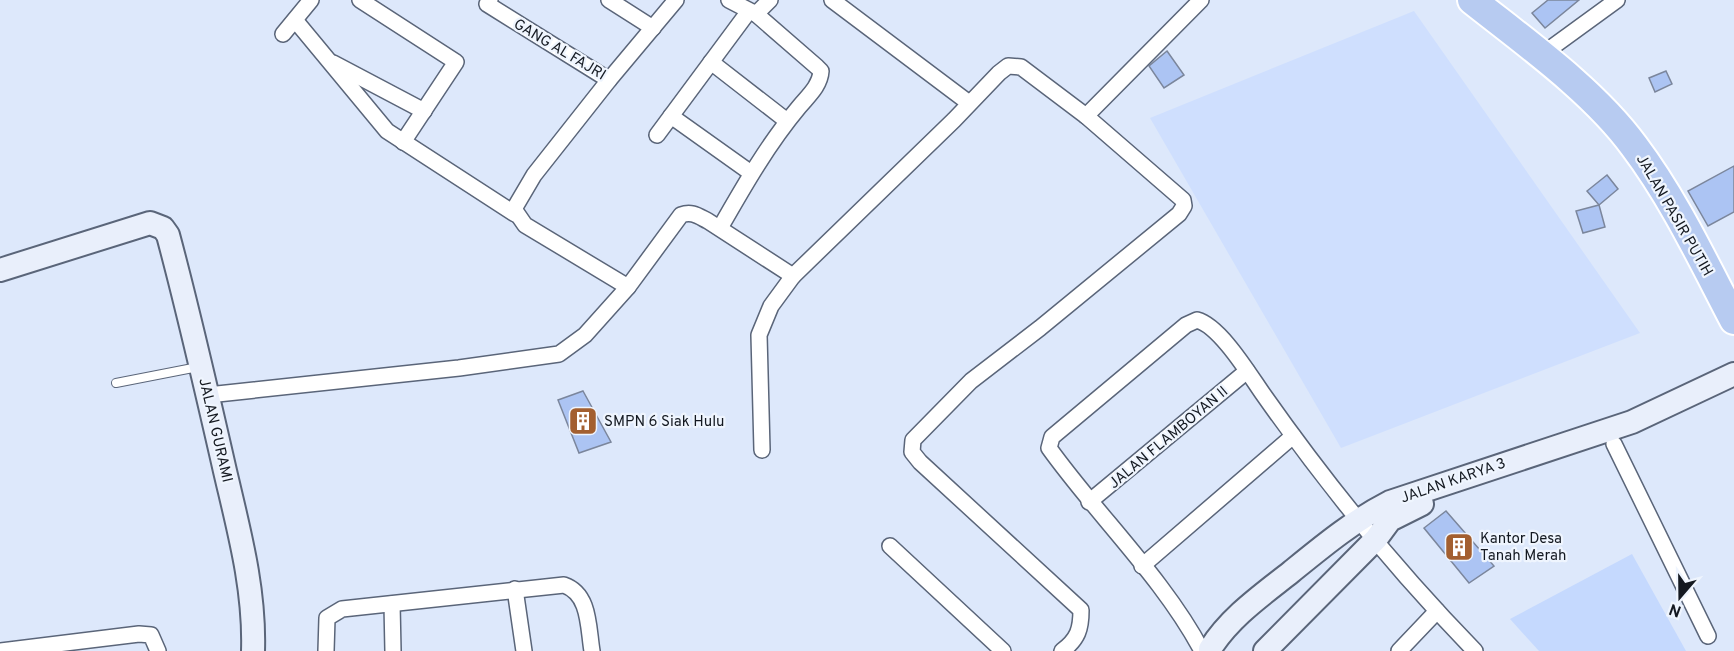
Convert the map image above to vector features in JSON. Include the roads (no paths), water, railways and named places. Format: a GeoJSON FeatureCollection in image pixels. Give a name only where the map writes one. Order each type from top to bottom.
{"type":"FeatureCollection","features":[{"type":"Feature","properties":{"kind":"highway","name":"JALAN PASIR PUTIH"},"geometry":{"type":"LineString","coordinates":[[1472,0],[1590,97],[1634,146],[1671,203],[1734,320]]}},
{"type":"Feature","properties":{"kind":"street"},"geometry":{"type":"LineString","coordinates":[[284,34],[311,0]]}},
{"type":"Feature","properties":{"kind":"street"},"geometry":{"type":"LineString","coordinates":[[360,0],[456,62],[404,142]]}},
{"type":"Feature","properties":{"kind":"street"},"geometry":{"type":"LineString","coordinates":[[609,0],[653,28]]}},
{"type":"Feature","properties":{"kind":"street","name":"GANG AL FAJRI"},"geometry":{"type":"LineString","coordinates":[[486,1],[609,80],[676,0]]}},
{"type":"Feature","properties":{"kind":"street"},"geometry":{"type":"LineString","coordinates":[[720,228],[751,173],[787,121],[816,86],[821,71],[753,13],[729,0]]}},
{"type":"Feature","properties":{"kind":"street"},"geometry":{"type":"LineString","coordinates":[[657,135],[711,62],[753,13],[770,0]]}},
{"type":"Feature","properties":{"kind":"street"},"geometry":{"type":"LineString","coordinates":[[832,0],[969,103]]}},
{"type":"Feature","properties":{"kind":"street"},"geometry":{"type":"LineString","coordinates":[[1086,116],[1201,0]]}},
{"type":"Feature","properties":{"kind":"street"},"geometry":{"type":"LineString","coordinates":[[1540,56],[1617,0]]}},
{"type":"Feature","properties":{"kind":"street"},"geometry":{"type":"LineString","coordinates":[[295,20],[387,131],[515,214],[525,225],[628,286]]}},
{"type":"Feature","properties":{"kind":"street"},"geometry":{"type":"LineString","coordinates":[[327,60],[424,111]]}},
{"type":"Feature","properties":{"kind":"street"},"geometry":{"type":"LineString","coordinates":[[711,62],[787,121]]}},
{"type":"Feature","properties":{"kind":"street"},"geometry":{"type":"LineString","coordinates":[[762,450],[759,335],[771,306],[793,276],[999,73],[1014,66],[1021,67],[1086,116],[1183,200],[1182,210],[1040,328],[971,381],[913,440],[912,452],[920,462],[1081,610],[1081,627],[1074,642],[1062,651]]}},
{"type":"Feature","properties":{"kind":"street"},"geometry":{"type":"LineString","coordinates":[[515,214],[516,203],[534,175],[609,80]]}},
{"type":"Feature","properties":{"kind":"street"},"geometry":{"type":"LineString","coordinates":[[671,116],[751,173]]}},
{"type":"Feature","properties":{"kind":"street"},"geometry":{"type":"LineString","coordinates":[[208,395],[512,362],[559,354],[585,335],[628,286],[681,215],[690,213],[720,228],[793,276]]}},
{"type":"Feature","properties":{"kind":"street","name":"JALAN GURAMI"},"geometry":{"type":"LineString","coordinates":[[0,270],[150,224],[163,228],[168,235],[202,366],[252,593],[253,651]]}},
{"type":"Feature","properties":{"kind":"street"},"geometry":{"type":"LineString","coordinates":[[1211,650],[1192,632],[1049,448],[1052,437],[1186,325],[1197,320],[1209,325],[1247,371],[1293,436],[1357,519],[1475,651]]}},
{"type":"Feature","properties":{"kind":"street","name":"JALAN FLAMBOYAN II"},"geometry":{"type":"LineString","coordinates":[[1089,502],[1247,371]]}},
{"type":"Feature","properties":{"kind":"street","name":"JALAN KARYA 3"},"geometry":{"type":"LineString","coordinates":[[1669,414],[1734,374]]}},
{"type":"Feature","properties":{"kind":"street","name":"JALAN KARYA 3"},"geometry":{"type":"LineString","coordinates":[[1264,651],[1376,539],[1390,520],[1438,491],[1635,429],[1734,389]]}},
{"type":"Feature","properties":{"kind":"street","name":"JALAN KARYA 3"},"geometry":{"type":"LineString","coordinates":[[1211,650],[1223,628],[1357,519],[1390,502],[1614,444],[1635,429]]}},
{"type":"Feature","properties":{"kind":"street"},"geometry":{"type":"LineString","coordinates":[[1142,566],[1293,436]]}},
{"type":"Feature","properties":{"kind":"street"},"geometry":{"type":"LineString","coordinates":[[1614,444],[1708,636]]}},
{"type":"Feature","properties":{"kind":"street"},"geometry":{"type":"LineString","coordinates":[[890,546],[1003,651]]}},
{"type":"Feature","properties":{"kind":"street"},"geometry":{"type":"LineString","coordinates":[[326,651],[327,618],[342,609],[564,585],[574,588],[582,596],[592,651]]}},
{"type":"Feature","properties":{"kind":"street"},"geometry":{"type":"LineString","coordinates":[[514,589],[524,651]]}},
{"type":"Feature","properties":{"kind":"street"},"geometry":{"type":"LineString","coordinates":[[392,604],[393,651]]}},
{"type":"Feature","properties":{"kind":"street"},"geometry":{"type":"LineString","coordinates":[[1399,651],[1437,611]]}},
{"type":"Feature","properties":{"kind":"street"},"geometry":{"type":"LineString","coordinates":[[0,651],[91,645],[139,634],[151,635],[159,651]]}},
{"type":"Feature","properties":{"kind":"lane"},"geometry":{"type":"LineString","coordinates":[[116,383],[202,366]]}},
{"type":"Feature","properties":{"kind":"place","name":"SMPN 6 Siak Hulu"},"geometry":{"type":"Point","coordinates":[583,421]}},
{"type":"Feature","properties":{"kind":"place","name":"Kantor Desa Tanah Merah"},"geometry":{"type":"Point","coordinates":[1459,547]}}]}
